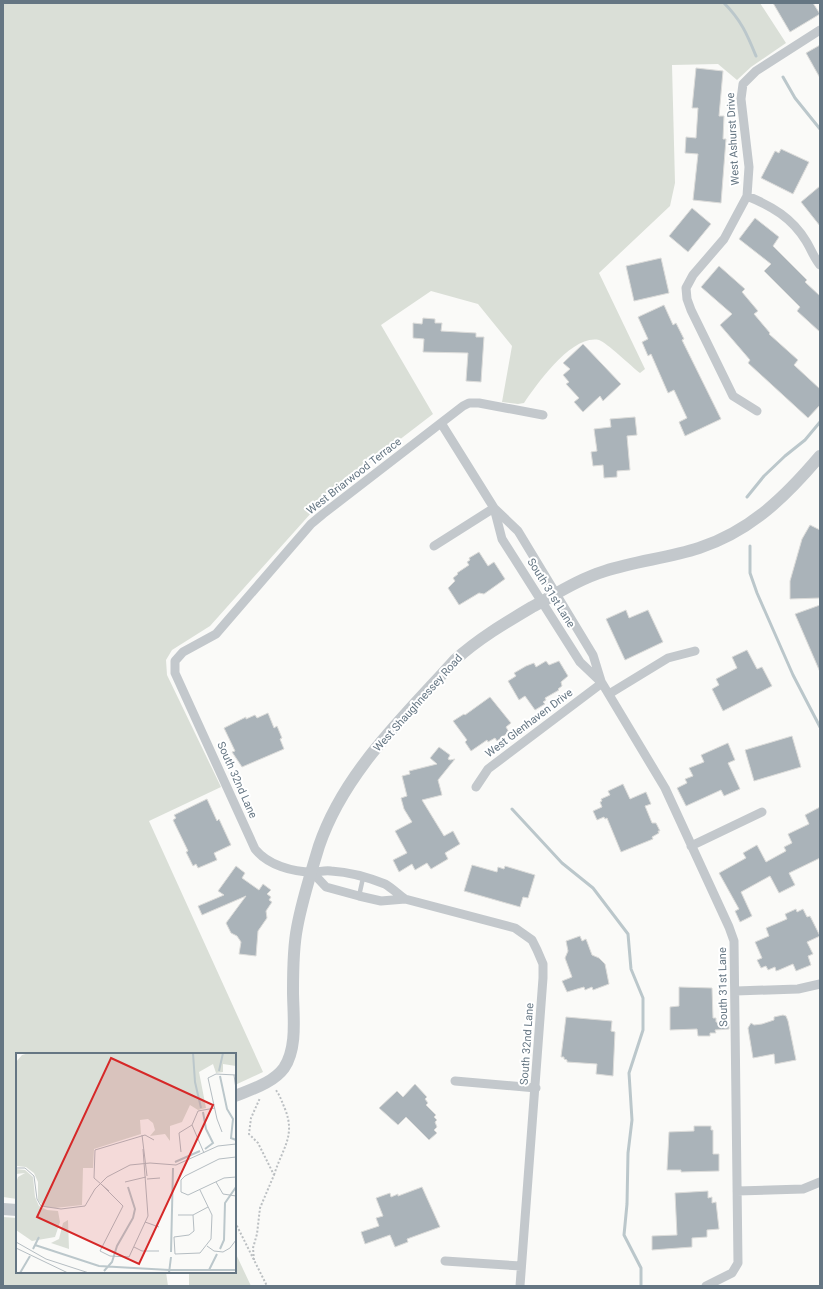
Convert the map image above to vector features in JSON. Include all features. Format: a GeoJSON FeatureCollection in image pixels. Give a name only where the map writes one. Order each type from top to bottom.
{"type":"FeatureCollection","features":[{"type":"Feature","properties":{"kind":"street","name":"West Ashurst Drive"},"geometry":{"type":"LineString","coordinates":[[757,411],[733,396],[691,310],[687,298],[686,288],[693,274],[724,239],[747,196],[749,167],[741,99],[743,84],[756,71],[820,30]]}},
{"type":"Feature","properties":{"kind":"street"},"geometry":{"type":"LineString","coordinates":[[747,196],[764,203],[786,216],[806,241],[820,266]]}},
{"type":"Feature","properties":{"kind":"street","name":"West Briarwood Terrace"},"geometry":{"type":"LineString","coordinates":[[175,661],[183,652],[216,634],[311,524],[441,422],[469,403],[479,403],[543,415]]}},
{"type":"Feature","properties":{"kind":"street","name":"South 31st Lane"},"geometry":{"type":"LineString","coordinates":[[441,422],[494,508],[518,531],[593,655],[602,683]]}},
{"type":"Feature","properties":{"kind":"street","name":"West Shaughnessey Road"},"geometry":{"type":"LineString","coordinates":[[236,1096],[276,1077],[284,1067],[291,1053],[296,934],[320,845],[336,805],[361,767],[455,660],[495,630],[580,580],[605,570],[700,548],[744,526],[778,502],[820,456]]}},
{"type":"Feature","properties":{"kind":"street"},"geometry":{"type":"LineString","coordinates":[[434,546],[494,508]]}},
{"type":"Feature","properties":{"kind":"street","name":"South 31st Lane"},"geometry":{"type":"LineString","coordinates":[[494,508],[502,538],[580,662],[602,683],[665,788],[690,846],[729,927],[734,942],[736,991],[738,1263],[732,1273],[706,1286]]}},
{"type":"Feature","properties":{"kind":"street"},"geometry":{"type":"LineString","coordinates":[[515,558],[529,550]]}},
{"type":"Feature","properties":{"kind":"street"},"geometry":{"type":"LineString","coordinates":[[567,641],[580,633]]}},
{"type":"Feature","properties":{"kind":"street"},"geometry":{"type":"LineString","coordinates":[[609,694],[668,658],[695,651]]}},
{"type":"Feature","properties":{"kind":"street","name":"South 32nd Lane"},"geometry":{"type":"LineString","coordinates":[[175,661],[175,673],[254,849],[266,860],[279,866],[312,872],[331,870],[386,885],[405,900]]}},
{"type":"Feature","properties":{"kind":"street","name":"West Glenhaven Drive"},"geometry":{"type":"LineString","coordinates":[[476,787],[488,769],[602,683]]}},
{"type":"Feature","properties":{"kind":"street"},"geometry":{"type":"LineString","coordinates":[[690,846],[762,812]]}},
{"type":"Feature","properties":{"kind":"street","name":"South 32nd Lane"},"geometry":{"type":"LineString","coordinates":[[312,872],[326,887],[381,901],[405,900],[506,925],[523,932],[532,940],[538,950],[543,964],[543,971],[536,1088],[520,1286]]}},
{"type":"Feature","properties":{"kind":"street"},"geometry":{"type":"LineString","coordinates":[[736,991],[798,989],[820,984]]}},
{"type":"Feature","properties":{"kind":"street"},"geometry":{"type":"LineString","coordinates":[[455,1081],[536,1088]]}},
{"type":"Feature","properties":{"kind":"street"},"geometry":{"type":"LineString","coordinates":[[737,1191],[803,1189],[820,1182]]}},
{"type":"Feature","properties":{"kind":"street"},"geometry":{"type":"LineString","coordinates":[[3,1209],[16,1210]]}},
{"type":"Feature","properties":{"kind":"street"},"geometry":{"type":"LineString","coordinates":[[445,1260],[521,1266]]}},
{"type":"Feature","properties":{"kind":"lane"},"geometry":{"type":"LineString","coordinates":[[359,896],[363,878]]}},
{"type":"Feature","properties":{"kind":"path"},"geometry":{"type":"LineString","coordinates":[[254,1260],[253,1248],[260,1208],[274,1175],[288,1138],[290,1120],[279,1094],[268,1082],[251,1118],[249,1134],[258,1143],[274,1175]]}},
{"type":"Feature","properties":{"kind":"path"},"geometry":{"type":"LineString","coordinates":[[236,1224],[267,1286]]}},
{"type":"Feature","properties":{"kind":"shaded area"},"geometry":{"type":"Polygon","coordinates":[[[3,3],[760,3],[786,43],[751,67],[737,80],[718,64],[672,65],[675,183],[670,206],[599,273],[645,369],[640,373],[599,340],[589,340],[567,352],[556,362],[537,384],[524,403],[518,404],[502,402],[512,346],[478,304],[431,291],[381,325],[433,414],[334,490],[312,512],[210,626],[172,650],[166,660],[167,675],[221,787],[149,821],[263,1072],[236,1085],[236,1053],[16,1053],[16,1199],[3,1197],[3,3]]]}},
{"type":"Feature","properties":{"kind":"shaded area"},"geometry":{"type":"Polygon","coordinates":[[[3,1217],[16,1218],[16,1273],[166,1273],[168,1286],[3,1286],[3,1217]]]}},
{"type":"Feature","properties":{"kind":"shaded area"},"geometry":{"type":"Polygon","coordinates":[[[236,1254],[251,1286],[189,1286],[189,1273],[236,1273],[236,1254]]]}},
{"type":"Feature","properties":{"kind":"building"},"geometry":{"type":"Polygon","coordinates":[[[773,3],[813,3],[820,14],[790,32],[773,3]]]}},
{"type":"Feature","properties":{"kind":"building"},"geometry":{"type":"Polygon","coordinates":[[[820,45],[820,78],[806,53],[820,45]]]}},
{"type":"Feature","properties":{"kind":"building"},"geometry":{"type":"Polygon","coordinates":[[[696,68],[723,71],[719,116],[724,116],[723,139],[726,139],[721,203],[693,200],[698,154],[685,153],[686,137],[696,138],[698,108],[692,108],[696,68]]]}},
{"type":"Feature","properties":{"kind":"building"},"geometry":{"type":"Polygon","coordinates":[[[781,149],[809,162],[793,194],[761,178],[775,151],[779,153],[781,149]]]}},
{"type":"Feature","properties":{"kind":"building"},"geometry":{"type":"Polygon","coordinates":[[[820,186],[820,226],[801,202],[820,186]]]}},
{"type":"Feature","properties":{"kind":"building"},"geometry":{"type":"Polygon","coordinates":[[[692,208],[711,224],[688,252],[669,236],[692,208]]]}},
{"type":"Feature","properties":{"kind":"building"},"geometry":{"type":"Polygon","coordinates":[[[755,218],[779,237],[773,246],[807,280],[805,282],[820,296],[820,332],[797,311],[800,307],[764,271],[771,264],[739,239],[755,218]]]}},
{"type":"Feature","properties":{"kind":"building"},"geometry":{"type":"Polygon","coordinates":[[[661,258],[669,293],[634,301],[626,266],[661,258]]]}},
{"type":"Feature","properties":{"kind":"building"},"geometry":{"type":"Polygon","coordinates":[[[719,266],[745,289],[742,292],[758,311],[754,314],[770,333],[769,334],[798,360],[794,365],[820,389],[820,405],[808,418],[748,363],[750,360],[720,325],[732,314],[701,287],[719,266]]]}},
{"type":"Feature","properties":{"kind":"building"},"geometry":{"type":"Polygon","coordinates":[[[664,305],[673,325],[676,323],[684,339],[682,340],[721,419],[685,436],[679,422],[687,418],[674,390],[668,393],[651,354],[648,356],[642,342],[648,339],[638,317],[664,305]]]}},
{"type":"Feature","properties":{"kind":"building"},"geometry":{"type":"Polygon","coordinates":[[[423,318],[435,319],[435,323],[442,323],[441,331],[476,333],[476,337],[484,337],[481,382],[466,381],[468,353],[423,352],[424,339],[413,338],[413,323],[422,324],[423,318]]]}},
{"type":"Feature","properties":{"kind":"building"},"geometry":{"type":"Polygon","coordinates":[[[583,344],[621,384],[603,401],[600,396],[583,412],[574,402],[579,398],[566,384],[569,382],[563,375],[570,369],[563,363],[583,344]]]}},
{"type":"Feature","properties":{"kind":"building"},"geometry":{"type":"Polygon","coordinates":[[[635,417],[637,435],[627,436],[630,470],[617,471],[617,477],[604,478],[603,465],[593,466],[591,452],[597,451],[594,429],[611,427],[610,419],[635,417]]]}},
{"type":"Feature","properties":{"kind":"building"},"geometry":{"type":"Polygon","coordinates":[[[810,525],[820,530],[820,598],[790,599],[790,581],[802,539],[810,525]]]}},
{"type":"Feature","properties":{"kind":"building"},"geometry":{"type":"Polygon","coordinates":[[[479,552],[488,566],[494,562],[505,579],[484,594],[479,593],[459,605],[448,588],[455,581],[453,578],[458,574],[457,573],[469,565],[467,562],[470,560],[469,558],[479,552]]]}},
{"type":"Feature","properties":{"kind":"building"},"geometry":{"type":"Polygon","coordinates":[[[820,605],[820,672],[795,614],[820,605]]]}},
{"type":"Feature","properties":{"kind":"building"},"geometry":{"type":"Polygon","coordinates":[[[626,610],[629,618],[648,610],[663,642],[625,660],[606,619],[626,610]]]}},
{"type":"Feature","properties":{"kind":"building"},"geometry":{"type":"Polygon","coordinates":[[[747,650],[757,669],[762,667],[772,686],[723,711],[712,689],[719,685],[716,679],[737,668],[732,657],[747,650]]]}},
{"type":"Feature","properties":{"kind":"building"},"geometry":{"type":"Polygon","coordinates":[[[546,661],[549,665],[559,661],[568,676],[561,682],[562,686],[558,689],[559,690],[545,698],[546,700],[543,702],[545,704],[535,710],[525,696],[519,700],[508,681],[516,676],[514,673],[526,666],[534,663],[536,667],[546,661]]]}},
{"type":"Feature","properties":{"kind":"building"},"geometry":{"type":"Polygon","coordinates":[[[490,697],[511,723],[506,727],[509,732],[497,741],[495,738],[488,742],[487,740],[471,751],[465,742],[467,740],[453,721],[464,714],[465,715],[490,697]]]}},
{"type":"Feature","properties":{"kind":"building"},"geometry":{"type":"Polygon","coordinates":[[[268,713],[274,728],[277,726],[282,738],[280,739],[284,749],[242,767],[232,752],[235,751],[224,728],[246,717],[246,719],[255,715],[257,718],[268,713]]]}},
{"type":"Feature","properties":{"kind":"building"},"geometry":{"type":"Polygon","coordinates":[[[792,736],[801,767],[754,781],[745,750],[792,736]]]}},
{"type":"Feature","properties":{"kind":"building"},"geometry":{"type":"Polygon","coordinates":[[[728,743],[735,760],[728,763],[740,789],[724,796],[721,790],[686,806],[677,788],[687,783],[685,779],[693,776],[689,768],[704,762],[701,755],[728,743]]]}},
{"type":"Feature","properties":{"kind":"building"},"geometry":{"type":"Polygon","coordinates":[[[439,747],[450,755],[448,759],[455,759],[438,780],[442,795],[422,800],[444,836],[453,831],[460,844],[445,853],[448,859],[431,869],[427,863],[415,870],[412,864],[399,872],[393,860],[407,853],[395,831],[412,822],[404,809],[401,798],[407,796],[402,776],[410,774],[409,771],[437,764],[430,758],[439,747]]]}},
{"type":"Feature","properties":{"kind":"building"},"geometry":{"type":"Polygon","coordinates":[[[623,784],[630,799],[646,792],[651,804],[645,806],[652,823],[656,823],[660,831],[652,837],[653,839],[621,852],[607,818],[605,819],[604,817],[597,820],[593,811],[602,807],[600,802],[602,801],[601,799],[610,795],[608,791],[623,784]]]}},
{"type":"Feature","properties":{"kind":"building"},"geometry":{"type":"Polygon","coordinates":[[[207,799],[217,821],[219,819],[231,845],[214,853],[217,860],[198,868],[196,864],[193,866],[186,852],[188,851],[173,820],[176,818],[174,815],[207,799]]]}},
{"type":"Feature","properties":{"kind":"building"},"geometry":{"type":"Polygon","coordinates":[[[820,807],[820,858],[789,873],[795,885],[779,893],[770,876],[741,892],[752,916],[740,922],[735,911],[739,909],[719,873],[746,858],[743,853],[757,845],[766,862],[786,851],[784,847],[792,843],[788,834],[809,824],[805,815],[820,807]]]}},
{"type":"Feature","properties":{"kind":"building"},"geometry":{"type":"Polygon","coordinates":[[[472,865],[497,872],[498,867],[504,869],[505,866],[535,875],[528,898],[523,897],[520,907],[464,891],[472,865]]]}},
{"type":"Feature","properties":{"kind":"building"},"geometry":{"type":"Polygon","coordinates":[[[236,866],[245,873],[242,878],[259,890],[263,884],[271,890],[267,894],[271,897],[269,900],[272,902],[266,911],[267,918],[258,931],[256,956],[239,954],[241,942],[237,936],[231,933],[226,923],[246,896],[202,915],[198,906],[224,895],[218,891],[236,866]]]}},
{"type":"Feature","properties":{"kind":"building"},"geometry":{"type":"Polygon","coordinates":[[[796,909],[797,912],[803,909],[807,917],[810,916],[820,936],[807,942],[813,954],[808,956],[811,965],[796,971],[793,964],[776,971],[775,967],[768,970],[766,966],[761,968],[757,960],[762,958],[755,942],[769,936],[766,928],[787,919],[785,914],[796,909]]]}},
{"type":"Feature","properties":{"kind":"building"},"geometry":{"type":"Polygon","coordinates":[[[580,936],[582,941],[586,939],[592,955],[599,958],[605,964],[609,984],[593,990],[592,987],[585,990],[584,987],[567,992],[562,981],[572,977],[565,958],[568,951],[566,941],[580,936]]]}},
{"type":"Feature","properties":{"kind":"building"},"geometry":{"type":"Polygon","coordinates":[[[679,987],[712,988],[713,1018],[716,1018],[716,1022],[729,1024],[729,1029],[715,1030],[716,1033],[710,1033],[710,1036],[698,1036],[697,1029],[670,1030],[670,1007],[679,1006],[679,987]]]}},
{"type":"Feature","properties":{"kind":"building"},"geometry":{"type":"Polygon","coordinates":[[[783,1015],[786,1016],[788,1021],[796,1060],[775,1064],[774,1054],[753,1058],[748,1028],[751,1023],[754,1025],[762,1024],[774,1020],[774,1017],[783,1015]]]}},
{"type":"Feature","properties":{"kind":"building"},"geometry":{"type":"Polygon","coordinates":[[[566,1017],[612,1021],[611,1031],[615,1032],[613,1076],[596,1074],[597,1064],[567,1062],[564,1057],[561,1057],[566,1017]]]}},
{"type":"Feature","properties":{"kind":"building"},"geometry":{"type":"Polygon","coordinates":[[[415,1084],[427,1097],[425,1099],[428,1103],[426,1105],[436,1115],[434,1117],[437,1120],[435,1122],[437,1127],[434,1130],[437,1133],[429,1140],[406,1117],[398,1125],[379,1108],[397,1091],[403,1097],[415,1084]]]}},
{"type":"Feature","properties":{"kind":"building"},"geometry":{"type":"Polygon","coordinates":[[[694,1126],[711,1126],[711,1130],[713,1130],[713,1154],[719,1154],[719,1171],[681,1172],[681,1170],[667,1170],[669,1132],[694,1131],[694,1126]]]}},
{"type":"Feature","properties":{"kind":"building"},"geometry":{"type":"Polygon","coordinates":[[[422,1187],[440,1227],[407,1239],[408,1242],[395,1247],[390,1235],[365,1244],[361,1232],[379,1226],[376,1218],[383,1216],[376,1198],[390,1193],[391,1197],[398,1194],[398,1196],[422,1187]]]}},
{"type":"Feature","properties":{"kind":"building"},"geometry":{"type":"Polygon","coordinates":[[[708,1191],[708,1198],[712,1197],[712,1203],[716,1202],[719,1229],[707,1230],[707,1237],[692,1238],[692,1247],[652,1250],[652,1236],[677,1235],[675,1193],[708,1191]]]}},
{"type":"Feature","properties":{"kind":"waterway"},"geometry":{"type":"LineString","coordinates":[[724,3],[735,15],[743,28],[756,56]]}},
{"type":"Feature","properties":{"kind":"waterway"},"geometry":{"type":"LineString","coordinates":[[783,77],[795,98],[820,129]]}},
{"type":"Feature","properties":{"kind":"waterway"},"geometry":{"type":"LineString","coordinates":[[747,497],[764,476],[805,440],[820,422]]}},
{"type":"Feature","properties":{"kind":"waterway"},"geometry":{"type":"LineString","coordinates":[[750,546],[750,573],[757,593],[793,675],[820,727]]}},
{"type":"Feature","properties":{"kind":"waterway"},"geometry":{"type":"LineString","coordinates":[[512,809],[562,863],[593,888],[628,934],[631,969],[643,998],[643,1030],[629,1073],[632,1120],[628,1153],[627,1204],[624,1235],[641,1268],[641,1286]]}}]}
